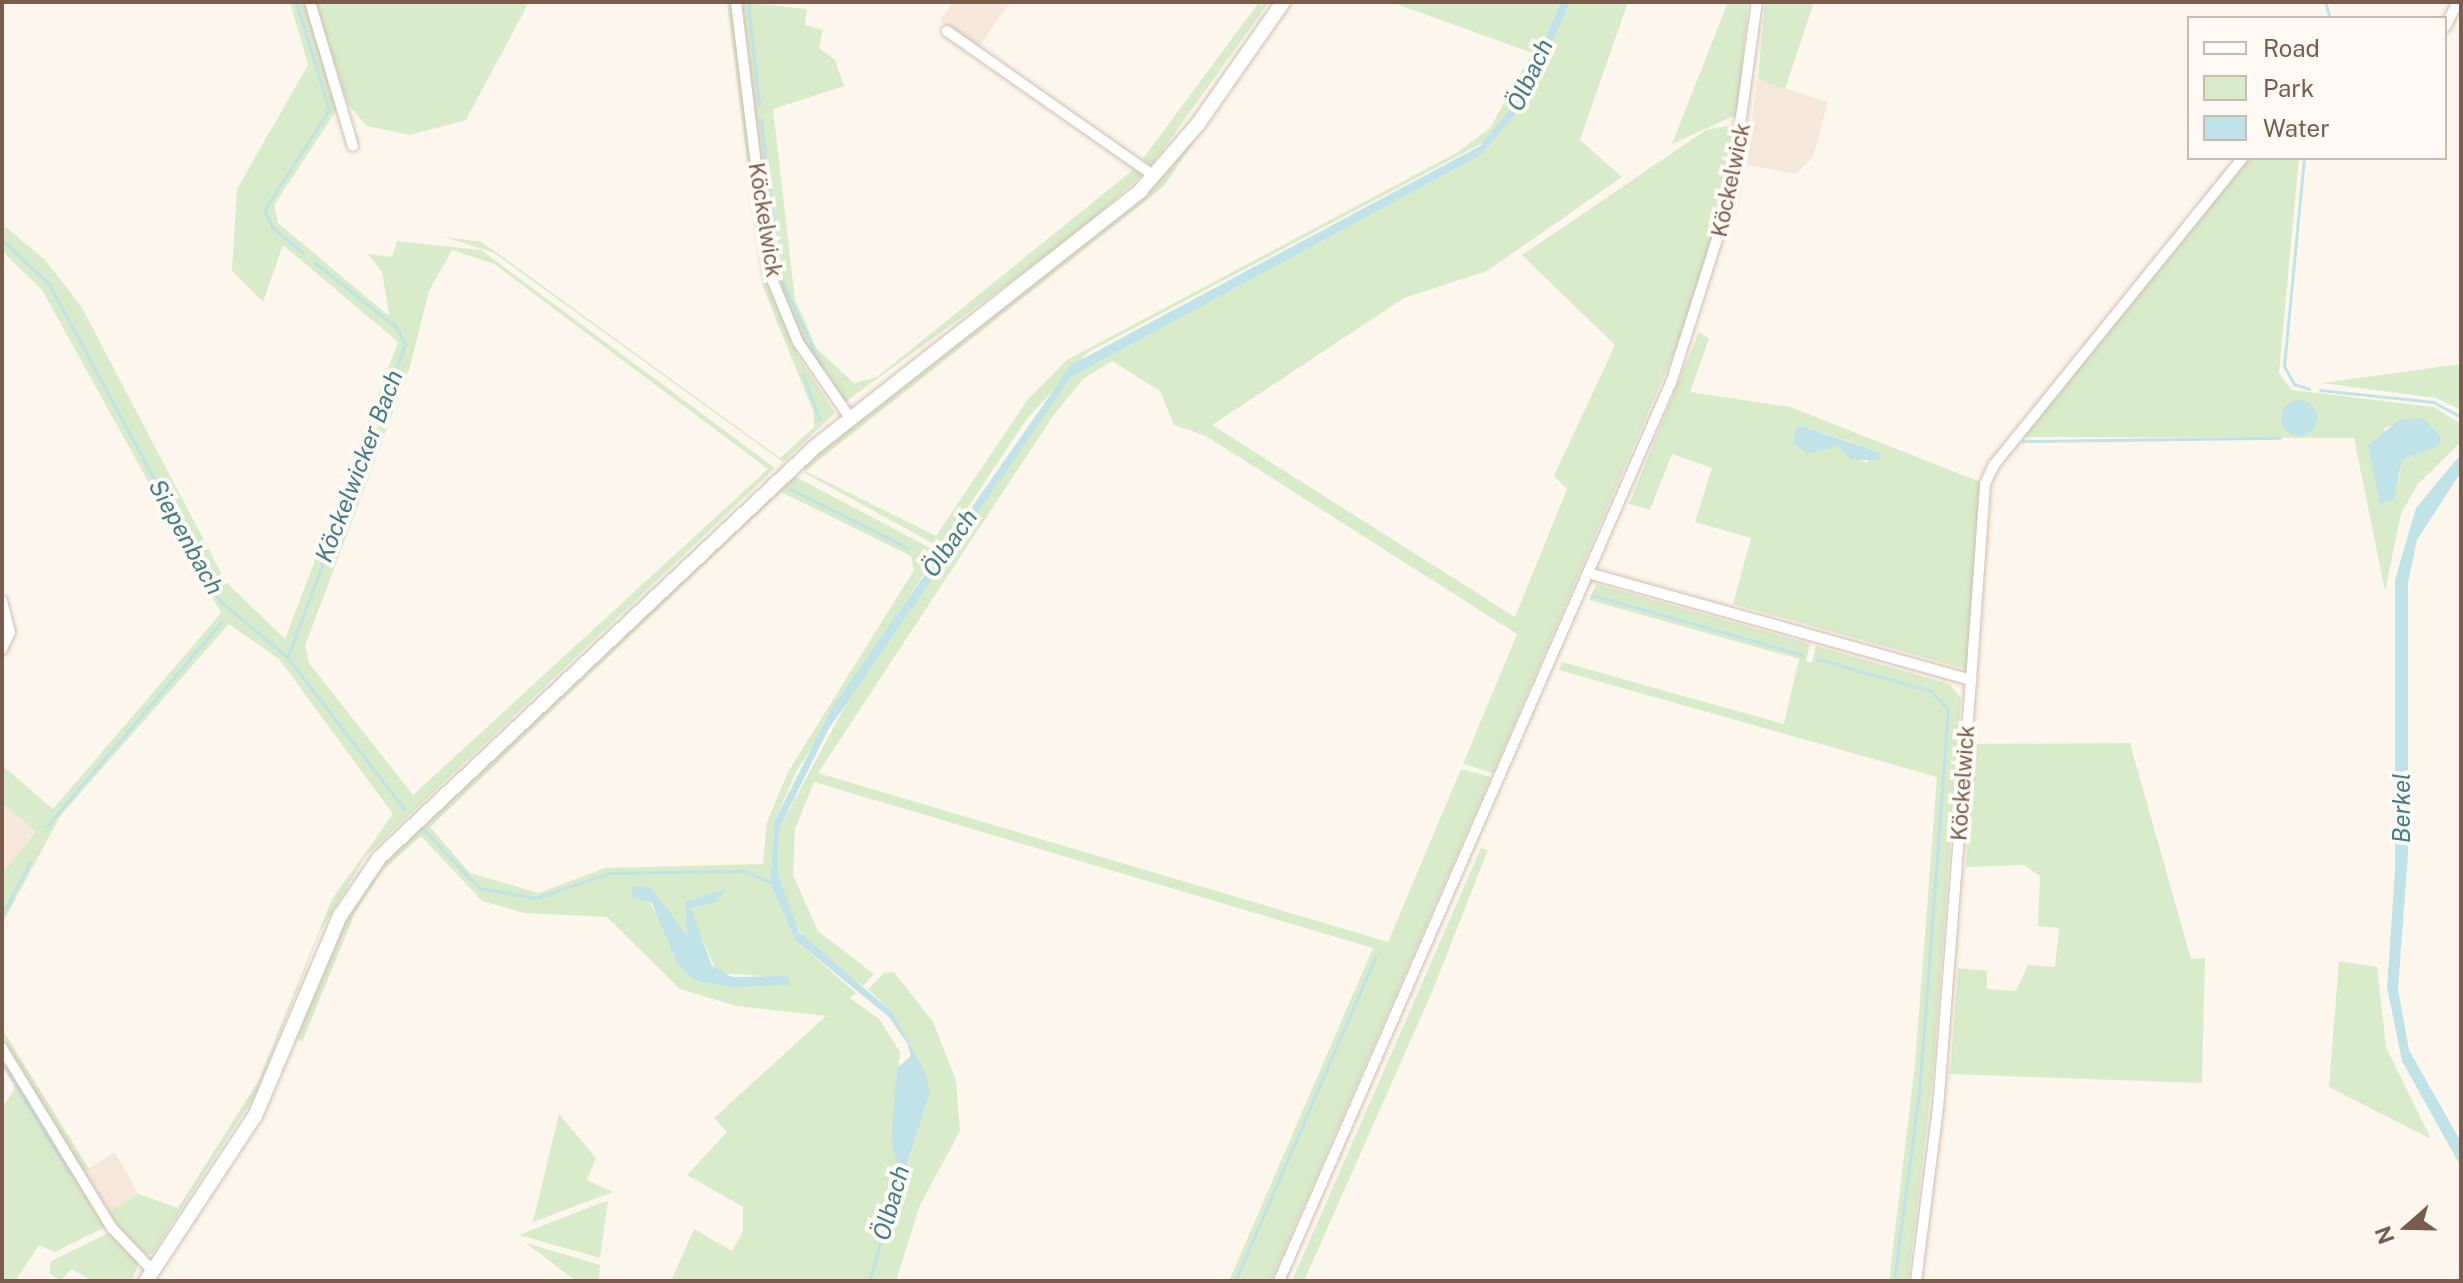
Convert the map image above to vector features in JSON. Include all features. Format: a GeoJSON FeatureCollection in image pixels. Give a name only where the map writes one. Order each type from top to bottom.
{"type":"FeatureCollection","features":[{"type":"Feature","properties":{"kind":"main road"},"geometry":{"type":"LineString","coordinates":[[150,1276],[255,1116],[340,916],[380,857],[850,418],[1078,245],[1154,176],[1283,2]]}},
{"type":"Feature","properties":{"kind":"street"},"geometry":{"type":"LineString","coordinates":[[310,2],[353,146]]}},
{"type":"Feature","properties":{"kind":"street","name":"Köckelwick"},"geometry":{"type":"LineString","coordinates":[[736,2],[769,272],[798,342],[850,418]]}},
{"type":"Feature","properties":{"kind":"street","name":"Köckelwick"},"geometry":{"type":"LineString","coordinates":[[1279,1281],[1672,380],[1715,256],[1743,127],[1757,2]]}},
{"type":"Feature","properties":{"kind":"street"},"geometry":{"type":"LineString","coordinates":[[2447,23],[2458,2]]}},
{"type":"Feature","properties":{"kind":"street"},"geometry":{"type":"LineString","coordinates":[[947,31],[1154,176]]}},
{"type":"Feature","properties":{"kind":"street","name":"Köckelwick"},"geometry":{"type":"LineString","coordinates":[[1916,1281],[1941,1080],[1985,484],[1994,465],[2241,160]]}},
{"type":"Feature","properties":{"kind":"street"},"geometry":{"type":"LineString","coordinates":[[1588,573],[1971,680]]}},
{"type":"Feature","properties":{"kind":"street"},"geometry":{"type":"LineString","coordinates":[[2,601],[10,632],[2,649]]}},
{"type":"Feature","properties":{"kind":"street"},"geometry":{"type":"LineString","coordinates":[[2,1048],[112,1228],[150,1276]]}},
{"type":"Feature","properties":{"kind":"shaded area"},"geometry":{"type":"Polygon","coordinates":[[[953,2],[1010,2],[977,50],[940,21],[953,2]]]}},
{"type":"Feature","properties":{"kind":"shaded area"},"geometry":{"type":"Polygon","coordinates":[[[1757,79],[1828,102],[1813,157],[1796,174],[1747,165],[1757,79]]]}},
{"type":"Feature","properties":{"kind":"shaded area"},"geometry":{"type":"Polygon","coordinates":[[[2,803],[36,832],[5,874],[2,874],[2,803]]]}},
{"type":"Feature","properties":{"kind":"shaded area"},"geometry":{"type":"Polygon","coordinates":[[[115,1153],[139,1195],[105,1214],[81,1172],[115,1153]]]}},
{"type":"Feature","properties":{"kind":"green space"},"geometry":{"type":"Polygon","coordinates":[[[290,2],[308,2],[340,105],[274,205],[278,223],[389,316],[382,272],[368,254],[392,257],[397,241],[481,250],[775,468],[365,857],[319,934],[256,1094],[152,1254],[143,1255],[106,1213],[139,1194],[178,1208],[259,1080],[332,899],[393,814],[279,659],[229,624],[61,815],[2,924],[2,874],[36,832],[2,803],[2,765],[53,809],[221,613],[42,290],[2,251],[2,224],[45,260],[81,306],[226,582],[285,639],[398,342],[283,245],[263,302],[232,271],[237,189],[308,65],[290,2]],[[452,250],[429,291],[410,367],[305,646],[309,663],[413,795],[768,469],[494,264],[452,250]]]}},
{"type":"Feature","properties":{"kind":"green space"},"geometry":{"type":"Polygon","coordinates":[[[315,2],[529,2],[466,120],[410,135],[367,126],[347,103],[315,2]]]}},
{"type":"Feature","properties":{"kind":"green space"},"geometry":{"type":"Polygon","coordinates":[[[727,2],[733,2],[765,272],[798,356],[835,413],[783,462],[494,253],[445,237],[482,242],[780,458],[814,427],[813,411],[763,287],[727,2]]]}},
{"type":"Feature","properties":{"kind":"green space"},"geometry":{"type":"Polygon","coordinates":[[[742,2],[807,9],[805,25],[823,30],[819,48],[835,60],[844,86],[773,109],[795,300],[817,349],[854,383],[877,377],[1134,169],[945,34],[1143,174],[1075,235],[845,402],[809,356],[775,276],[742,2]]]}},
{"type":"Feature","properties":{"kind":"green space"},"geometry":{"type":"Polygon","coordinates":[[[1259,2],[1269,2],[1151,166],[1142,160],[1259,2]]]}},
{"type":"Feature","properties":{"kind":"green space"},"geometry":{"type":"Polygon","coordinates":[[[1391,2],[1561,2],[1520,97],[1488,140],[1087,353],[1026,420],[941,548],[805,473],[803,464],[1126,211],[1260,46],[1163,187],[805,471],[936,536],[1028,399],[1067,360],[1458,152],[1490,128],[1532,53],[1391,2]]]}},
{"type":"Feature","properties":{"kind":"green space"},"geometry":{"type":"Polygon","coordinates":[[[1570,2],[1628,2],[1580,140],[1622,177],[1487,271],[1404,298],[1212,425],[1515,617],[1567,489],[1554,476],[1615,345],[1522,255],[1706,130],[1736,124],[1720,215],[1680,339],[1493,773],[1463,764],[1517,634],[1206,436],[1174,425],[1160,391],[1112,361],[1083,379],[1053,416],[818,773],[1388,942],[1461,769],[1491,777],[1271,1281],[1229,1281],[1373,948],[814,782],[795,829],[793,875],[818,931],[874,974],[863,986],[818,955],[793,922],[778,874],[779,829],[860,678],[1071,377],[1481,155],[1527,101],[1570,2]]]}},
{"type":"Feature","properties":{"kind":"green space"},"geometry":{"type":"Polygon","coordinates":[[[1728,2],[1748,2],[1738,114],[1672,144],[1728,2]]]}},
{"type":"Feature","properties":{"kind":"green space"},"geometry":{"type":"Polygon","coordinates":[[[1765,2],[1814,2],[1785,89],[1758,79],[1765,2]]]}},
{"type":"Feature","properties":{"kind":"green space"},"geometry":{"type":"Polygon","coordinates":[[[2245,160],[2299,160],[2279,373],[2292,390],[2434,407],[2461,424],[2461,442],[2418,484],[2401,514],[2385,591],[2354,438],[2021,437],[2245,160]],[[2423,418],[2384,428],[2398,485],[2402,460],[2439,446],[2423,418]]]}},
{"type":"Feature","properties":{"kind":"green space"},"geometry":{"type":"Polygon","coordinates":[[[1699,332],[1709,339],[1690,392],[1790,407],[1983,483],[1969,670],[1733,604],[1751,538],[1695,522],[1712,468],[1672,454],[1650,510],[1629,504],[1699,332]],[[1798,425],[1808,454],[1838,446],[1866,463],[1879,452],[1798,425]]]}},
{"type":"Feature","properties":{"kind":"green space"},"geometry":{"type":"Polygon","coordinates":[[[2461,364],[2461,410],[2436,398],[2322,383],[2461,364]]]}},
{"type":"Feature","properties":{"kind":"green space"},"geometry":{"type":"Polygon","coordinates":[[[792,475],[938,552],[796,772],[775,820],[770,883],[796,941],[856,993],[850,998],[879,1019],[900,1052],[891,1142],[908,1164],[926,1100],[925,1072],[893,1013],[868,989],[884,973],[894,972],[933,1022],[956,1080],[960,1131],[920,1205],[896,1281],[671,1281],[694,1229],[732,1251],[743,1231],[743,1207],[687,1175],[727,1132],[714,1118],[826,1016],[736,1006],[680,989],[607,917],[524,913],[482,901],[421,836],[383,870],[355,913],[302,1042],[297,1037],[338,928],[377,868],[792,475]],[[781,492],[430,827],[470,873],[539,893],[605,868],[763,864],[767,822],[788,772],[914,570],[911,556],[781,492]],[[727,889],[685,902],[687,935],[655,894],[644,895],[669,932],[674,956],[738,988],[756,987],[764,976],[717,973],[692,914],[692,905],[717,902],[727,889]]]}},
{"type":"Feature","properties":{"kind":"green space"},"geometry":{"type":"Polygon","coordinates":[[[1596,584],[1810,644],[1806,661],[1812,663],[1816,646],[1949,684],[1961,698],[1933,1074],[1908,1281],[1889,1281],[1915,1065],[1937,777],[1559,670],[1562,662],[1784,724],[1799,659],[1589,600],[1596,584]]]}},
{"type":"Feature","properties":{"kind":"green space"},"geometry":{"type":"Polygon","coordinates":[[[2130,743],[2191,959],[2205,958],[2202,1083],[1950,1074],[1958,968],[1987,971],[1987,989],[2016,991],[2028,965],[2055,967],[2059,928],[2038,926],[2040,876],[2024,865],[1966,867],[1974,744],[2130,743]]]}},
{"type":"Feature","properties":{"kind":"green space"},"geometry":{"type":"Polygon","coordinates":[[[1481,848],[1488,850],[1432,992],[1304,1281],[1292,1281],[1481,848]]]}},
{"type":"Feature","properties":{"kind":"green space"},"geometry":{"type":"Polygon","coordinates":[[[2339,961],[2377,967],[2386,1047],[2431,1139],[2329,1087],[2339,961]]]}},
{"type":"Feature","properties":{"kind":"green space"},"geometry":{"type":"Polygon","coordinates":[[[2,1029],[89,1169],[81,1173],[2,1043],[2,1029]]]}},
{"type":"Feature","properties":{"kind":"green space"},"geometry":{"type":"Polygon","coordinates":[[[2,1053],[107,1226],[55,1252],[39,1245],[15,1281],[2,1281],[2,1107],[15,1089],[2,1053]]]}},
{"type":"Feature","properties":{"kind":"green space"},"geometry":{"type":"Polygon","coordinates":[[[559,1114],[596,1158],[587,1180],[613,1192],[533,1222],[559,1114]]]}},
{"type":"Feature","properties":{"kind":"green space"},"geometry":{"type":"Polygon","coordinates":[[[608,1201],[600,1258],[519,1235],[598,1204],[608,1201]]]}},
{"type":"Feature","properties":{"kind":"green space"},"geometry":{"type":"Polygon","coordinates":[[[111,1232],[139,1262],[132,1281],[91,1281],[72,1269],[60,1281],[49,1273],[51,1261],[111,1232]]]}},
{"type":"Feature","properties":{"kind":"green space"},"geometry":{"type":"Polygon","coordinates":[[[526,1243],[600,1265],[599,1281],[576,1281],[526,1243]]]}},
{"type":"Feature","properties":{"kind":"water"},"geometry":{"type":"Polygon","coordinates":[[[1561,2],[1570,2],[1527,101],[1481,155],[1071,377],[828,730],[779,829],[778,874],[799,932],[893,1013],[925,1072],[930,1091],[906,1168],[898,1165],[891,1142],[897,1068],[911,1056],[907,1043],[889,1017],[796,941],[770,883],[775,820],[832,708],[1071,365],[1480,146],[1520,97],[1561,2]]]}},
{"type":"Feature","properties":{"kind":"water"},"geometry":{"type":"Polygon","coordinates":[[[2299,400],[2312,405],[2317,418],[2312,431],[2299,436],[2286,431],[2281,418],[2286,405],[2299,400]]]}},
{"type":"Feature","properties":{"kind":"water"},"geometry":{"type":"Polygon","coordinates":[[[2423,418],[2441,437],[2439,446],[2402,460],[2394,499],[2380,504],[2368,445],[2401,419],[2423,418]]]}},
{"type":"Feature","properties":{"kind":"water"},"geometry":{"type":"Polygon","coordinates":[[[1798,425],[1879,452],[1880,460],[1851,460],[1838,446],[1808,454],[1792,443],[1798,425]]]}},
{"type":"Feature","properties":{"kind":"water","name":"Berkel"},"geometry":{"type":"Polygon","coordinates":[[[2461,454],[2461,472],[2417,540],[2408,583],[2408,854],[2398,989],[2409,1050],[2461,1142],[2461,1167],[2402,1061],[2387,987],[2395,871],[2395,580],[2416,508],[2461,454]]]}},
{"type":"Feature","properties":{"kind":"water"},"geometry":{"type":"Polygon","coordinates":[[[633,886],[651,888],[687,935],[685,902],[727,889],[717,902],[691,908],[712,966],[732,977],[787,976],[791,984],[738,988],[693,980],[677,963],[652,903],[631,896],[633,886]]]}},
{"type":"Feature","properties":{"kind":"waterway","name":"Köckelwicker Bach"},"geometry":{"type":"LineString","coordinates":[[296,2],[329,110],[264,210],[272,227],[303,253]]}},
{"type":"Feature","properties":{"kind":"waterway"},"geometry":{"type":"LineString","coordinates":[[748,2],[759,104]]}},
{"type":"Feature","properties":{"kind":"waterway"},"geometry":{"type":"LineString","coordinates":[[2325,2],[2329,16]]}},
{"type":"Feature","properties":{"kind":"waterway"},"geometry":{"type":"LineString","coordinates":[[761,119],[779,274],[820,364]]}},
{"type":"Feature","properties":{"kind":"waterway"},"geometry":{"type":"LineString","coordinates":[[2304,160],[2284,366],[2294,384],[2309,389]]}},
{"type":"Feature","properties":{"kind":"waterway","name":"Siepenbach"},"geometry":{"type":"LineString","coordinates":[[2,240],[49,284],[219,600],[287,657],[405,810]]}},
{"type":"Feature","properties":{"kind":"waterway","name":"Köckelwicker Bach"},"geometry":{"type":"LineString","coordinates":[[288,656],[405,344],[397,328],[315,263]]}},
{"type":"Feature","properties":{"kind":"waterway"},"geometry":{"type":"LineString","coordinates":[[803,374],[819,419]]}},
{"type":"Feature","properties":{"kind":"waterway"},"geometry":{"type":"LineString","coordinates":[[2320,390],[2433,402],[2461,417]]}},
{"type":"Feature","properties":{"kind":"waterway"},"geometry":{"type":"LineString","coordinates":[[2023,441],[2280,438]]}},
{"type":"Feature","properties":{"kind":"waterway"},"geometry":{"type":"LineString","coordinates":[[790,489],[908,548]]}},
{"type":"Feature","properties":{"kind":"waterway"},"geometry":{"type":"LineString","coordinates":[[1592,595],[1803,655]]}},
{"type":"Feature","properties":{"kind":"waterway"},"geometry":{"type":"LineString","coordinates":[[47,826],[221,622]]}},
{"type":"Feature","properties":{"kind":"waterway"},"geometry":{"type":"LineString","coordinates":[[1817,659],[1931,691],[1948,710],[1919,1093],[1894,1281]]}},
{"type":"Feature","properties":{"kind":"waterway","name":"Siepenbach"},"geometry":{"type":"LineString","coordinates":[[422,828],[479,888],[536,898],[609,873],[744,871],[772,883]]}},
{"type":"Feature","properties":{"kind":"waterway"},"geometry":{"type":"LineString","coordinates":[[2,916],[30,862]]}},
{"type":"Feature","properties":{"kind":"waterway"},"geometry":{"type":"LineString","coordinates":[[1235,1281],[1375,957]]}},
{"type":"Feature","properties":{"kind":"waterway"},"geometry":{"type":"LineString","coordinates":[[2,1063],[70,1174]]}},
{"type":"Feature","properties":{"kind":"waterway","name":"Ölbach"},"geometry":{"type":"LineString","coordinates":[[869,1281],[903,1166]]}}]}
